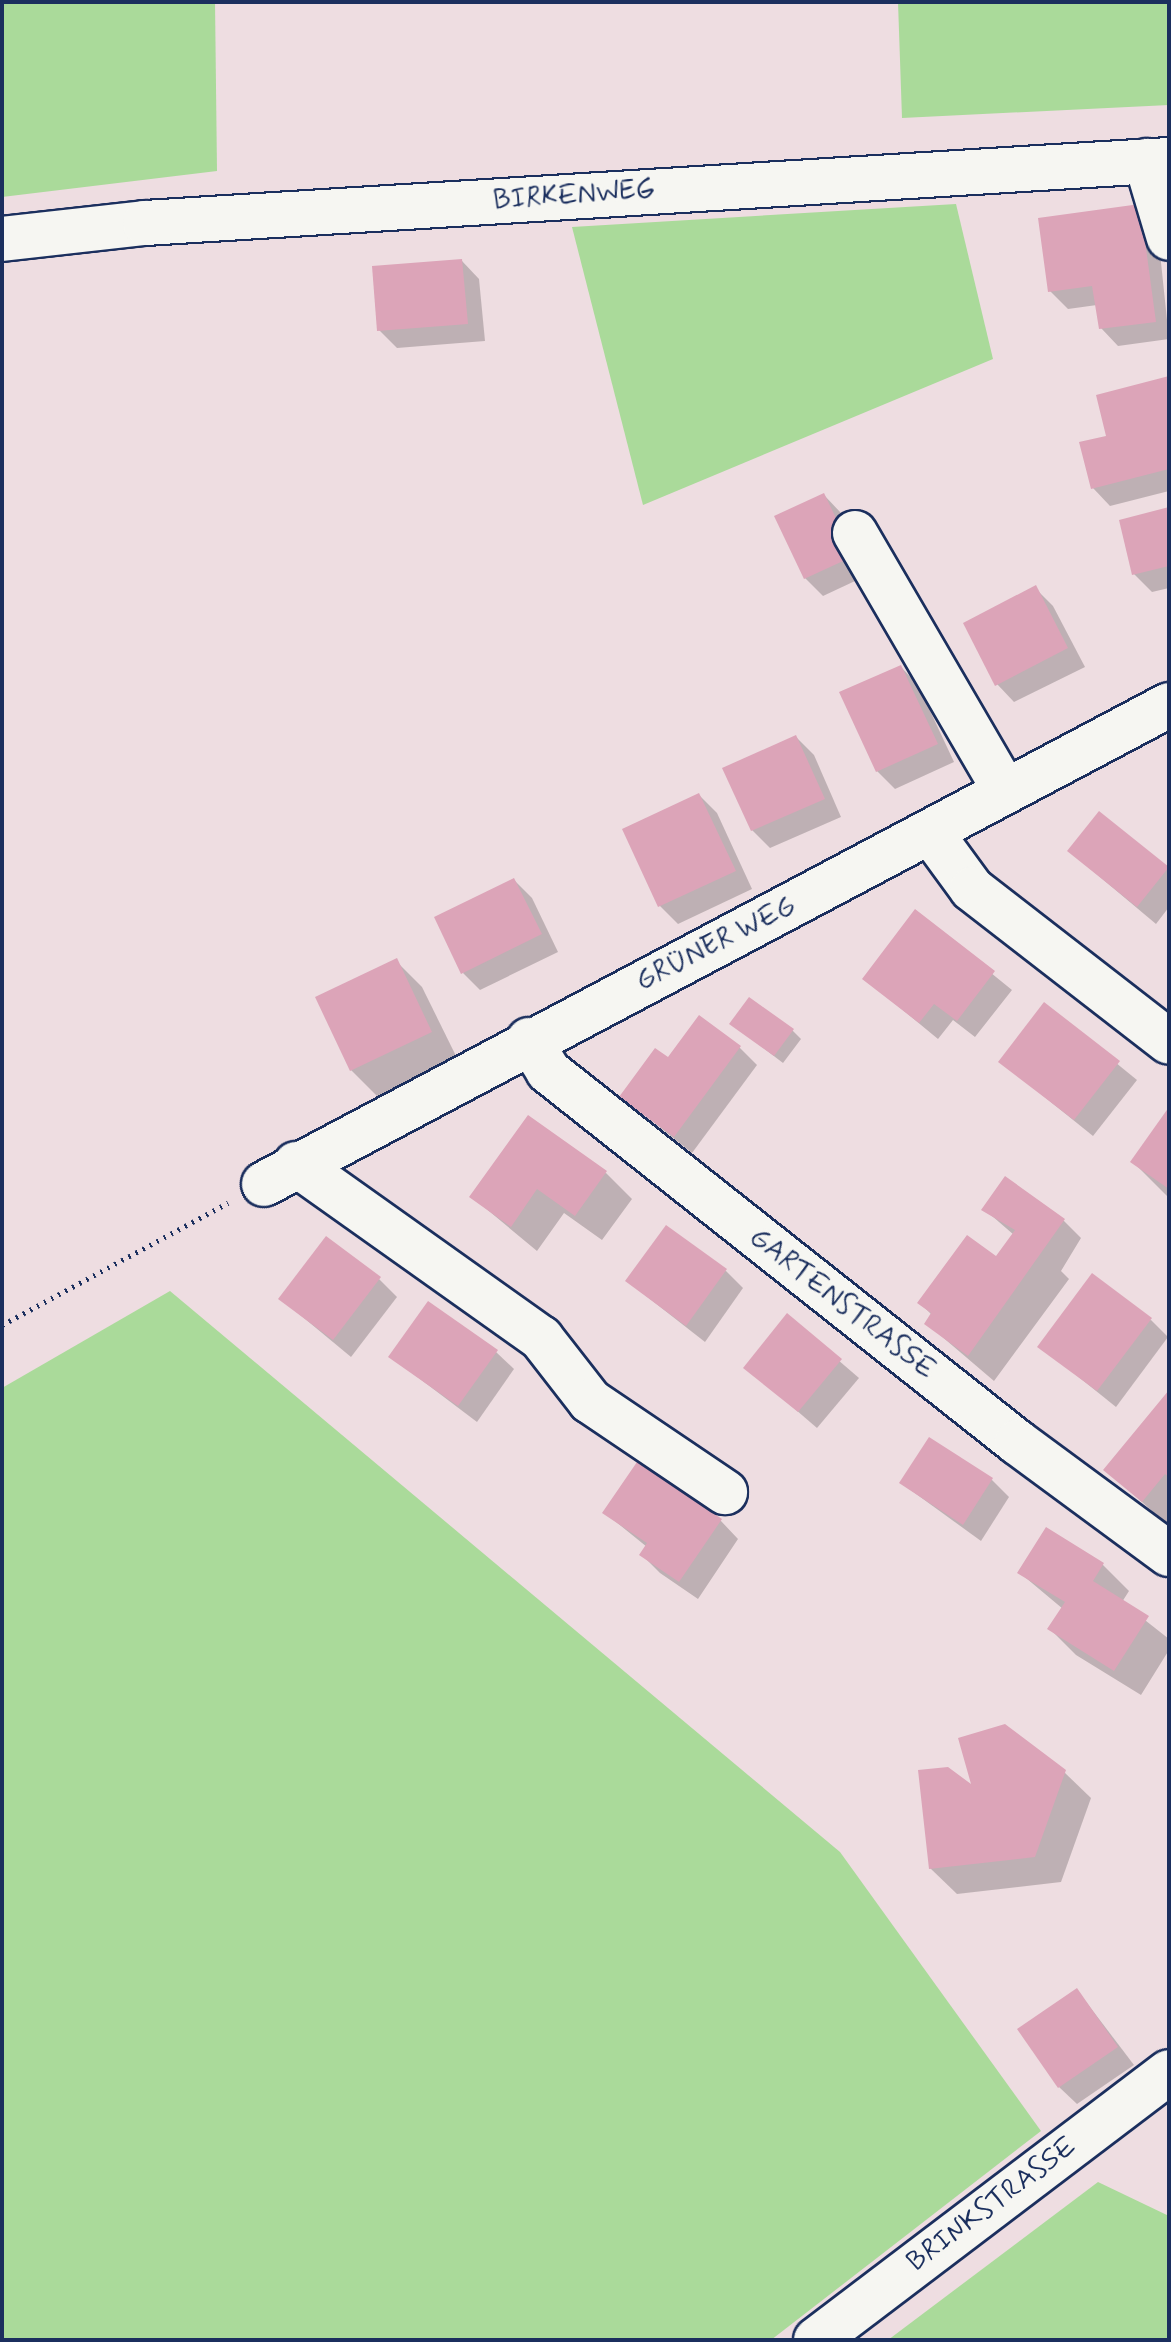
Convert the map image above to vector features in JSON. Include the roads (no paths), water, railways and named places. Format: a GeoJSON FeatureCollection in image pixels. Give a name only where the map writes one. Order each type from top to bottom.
{"type":"FeatureCollection","features":[{"type":"Feature","properties":{"kind":"street","name":"BIRKENWEG"},"geometry":{"type":"LineString","coordinates":[[2,239],[145,223],[1158,160],[1169,238]]}},
{"type":"Feature","properties":{"kind":"street"},"geometry":{"type":"LineString","coordinates":[[855,533],[1005,791]]}},
{"type":"Feature","properties":{"kind":"street","name":"GRÜNER WEG"},"geometry":{"type":"LineString","coordinates":[[725,1492],[590,1401],[541,1338],[280,1174],[1169,705]]}},
{"type":"Feature","properties":{"kind":"street"},"geometry":{"type":"LineString","coordinates":[[931,833],[972,889],[1169,1042]]}},
{"type":"Feature","properties":{"kind":"street","name":"GARTENSTRASSE"},"geometry":{"type":"LineString","coordinates":[[529,1040],[548,1071],[1017,1442],[1169,1554]]}},
{"type":"Feature","properties":{"kind":"street","name":"BRINKSTRASSE"},"geometry":{"type":"LineString","coordinates":[[816,2340],[1169,2072]]}}]}
